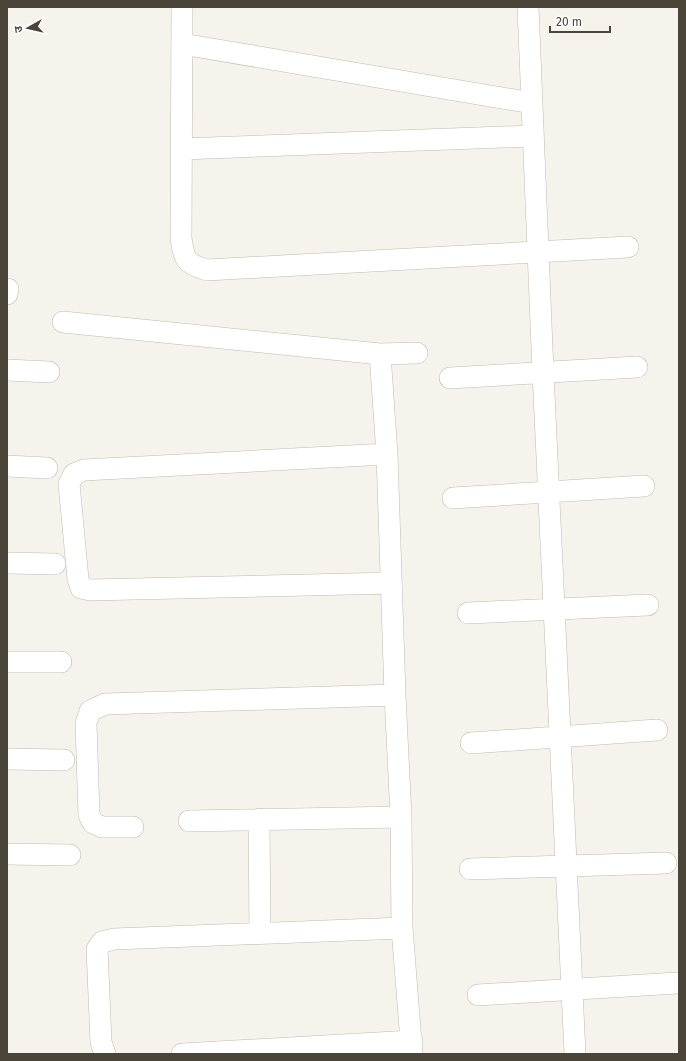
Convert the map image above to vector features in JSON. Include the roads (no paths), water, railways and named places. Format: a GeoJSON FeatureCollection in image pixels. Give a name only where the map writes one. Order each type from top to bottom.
{"type":"FeatureCollection","features":[{"type":"Feature","properties":{"kind":"street"},"geometry":{"type":"LineString","coordinates":[[182,7],[181,238],[184,256],[194,266],[207,270],[628,247]]}},
{"type":"Feature","properties":{"kind":"street"},"geometry":{"type":"LineString","coordinates":[[528,7],[548,492],[575,1054]]}},
{"type":"Feature","properties":{"kind":"street"},"geometry":{"type":"LineString","coordinates":[[182,44],[532,103]]}},
{"type":"Feature","properties":{"kind":"street"},"geometry":{"type":"LineString","coordinates":[[181,149],[533,136]]}},
{"type":"Feature","properties":{"kind":"street"},"geometry":{"type":"LineString","coordinates":[[63,322],[380,354],[417,353]]}},
{"type":"Feature","properties":{"kind":"street"},"geometry":{"type":"LineString","coordinates":[[182,1054],[412,1047],[402,928],[401,817],[386,454],[380,354]]}},
{"type":"Feature","properties":{"kind":"street"},"geometry":{"type":"LineString","coordinates":[[450,378],[637,367]]}},
{"type":"Feature","properties":{"kind":"street"},"geometry":{"type":"LineString","coordinates":[[7,370],[49,372]]}},
{"type":"Feature","properties":{"kind":"street"},"geometry":{"type":"LineString","coordinates":[[386,454],[84,470],[74,474],[69,484],[80,588],[90,590],[391,583]]}},
{"type":"Feature","properties":{"kind":"street"},"geometry":{"type":"LineString","coordinates":[[7,466],[47,468]]}},
{"type":"Feature","properties":{"kind":"street"},"geometry":{"type":"LineString","coordinates":[[453,498],[644,486]]}},
{"type":"Feature","properties":{"kind":"street"},"geometry":{"type":"LineString","coordinates":[[7,563],[55,564]]}},
{"type":"Feature","properties":{"kind":"street"},"geometry":{"type":"LineString","coordinates":[[468,613],[648,605]]}},
{"type":"Feature","properties":{"kind":"street"},"geometry":{"type":"LineString","coordinates":[[7,662],[61,662]]}},
{"type":"Feature","properties":{"kind":"street"},"geometry":{"type":"LineString","coordinates":[[133,827],[102,827],[93,823],[90,815],[86,723],[90,711],[104,704],[395,695]]}},
{"type":"Feature","properties":{"kind":"street"},"geometry":{"type":"LineString","coordinates":[[471,743],[657,730]]}},
{"type":"Feature","properties":{"kind":"street"},"geometry":{"type":"LineString","coordinates":[[7,759],[64,760]]}},
{"type":"Feature","properties":{"kind":"street"},"geometry":{"type":"LineString","coordinates":[[189,821],[401,817]]}},
{"type":"Feature","properties":{"kind":"street"},"geometry":{"type":"LineString","coordinates":[[259,819],[260,933]]}},
{"type":"Feature","properties":{"kind":"street"},"geometry":{"type":"LineString","coordinates":[[7,854],[70,855]]}},
{"type":"Feature","properties":{"kind":"street"},"geometry":{"type":"LineString","coordinates":[[470,869],[666,863]]}},
{"type":"Feature","properties":{"kind":"street"},"geometry":{"type":"LineString","coordinates":[[105,1054],[101,1042],[97,949],[102,942],[114,939],[402,928]]}},
{"type":"Feature","properties":{"kind":"street"},"geometry":{"type":"LineString","coordinates":[[478,995],[676,983]]}}]}
